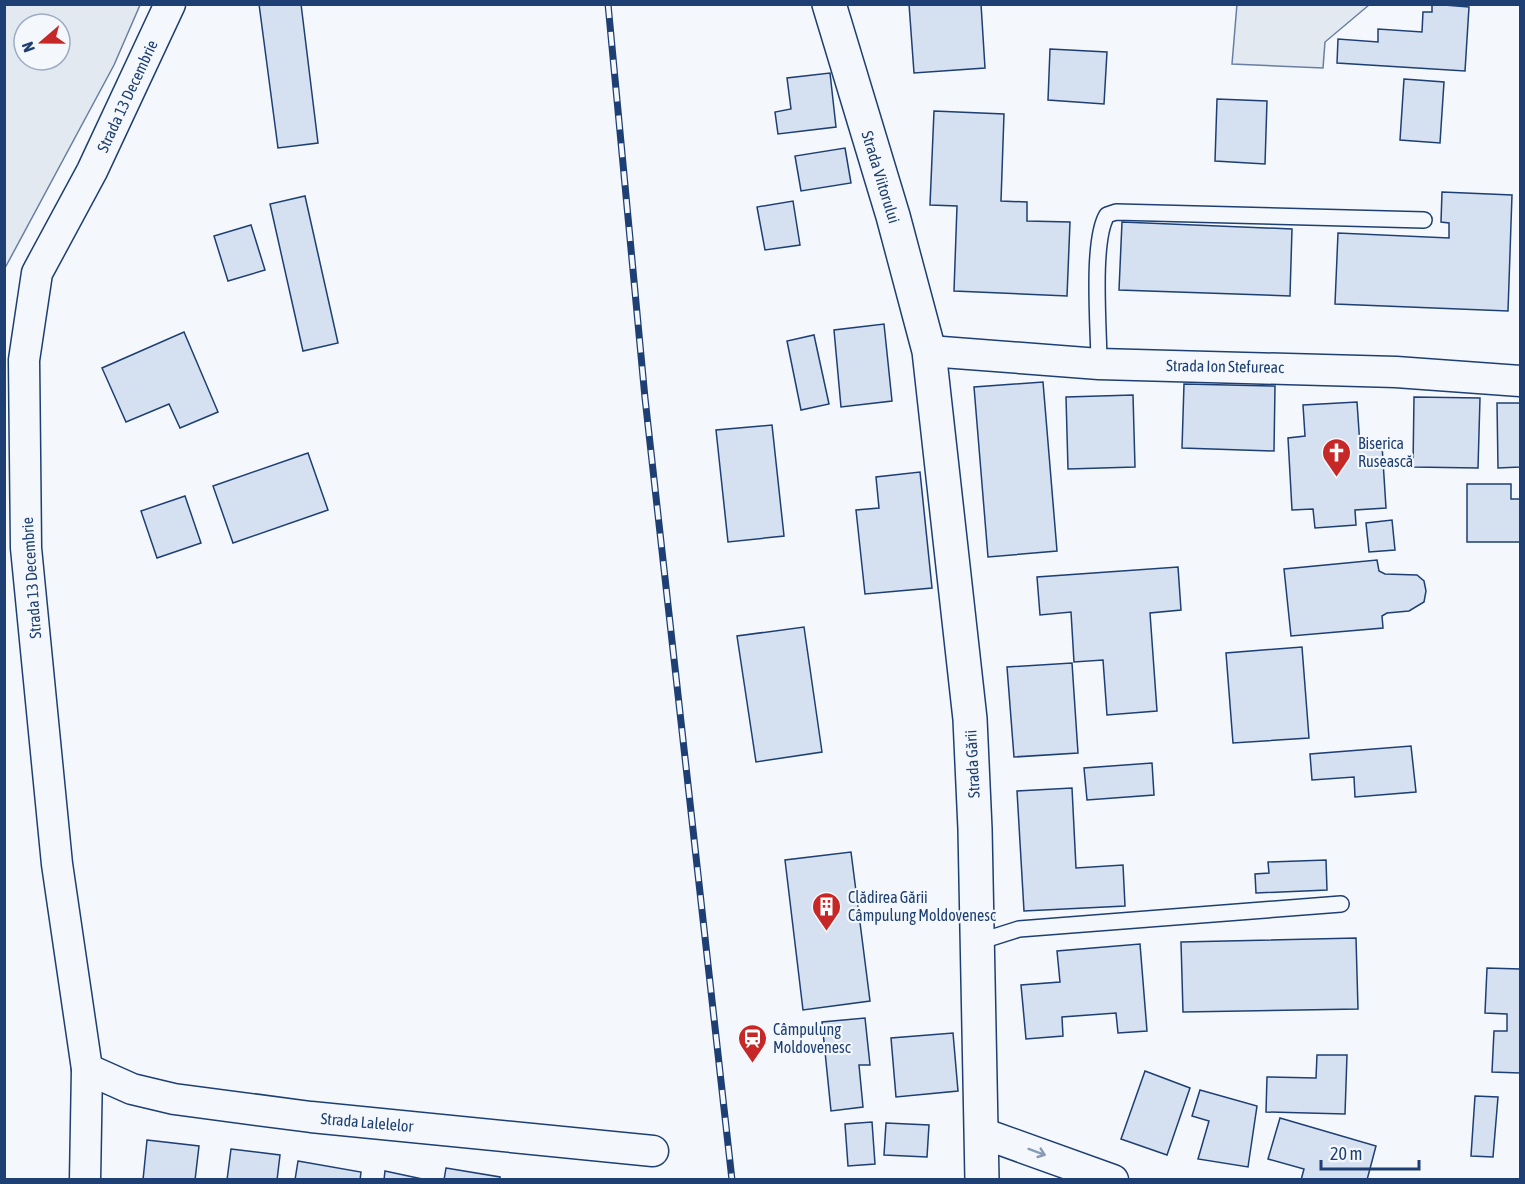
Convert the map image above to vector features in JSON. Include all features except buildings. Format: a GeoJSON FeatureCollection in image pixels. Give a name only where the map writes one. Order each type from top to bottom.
{"type":"FeatureCollection","features":[{"type":"Feature","properties":{"kind":"street","name":"Strada 13 Decembrie"},"geometry":{"type":"LineString","coordinates":[[85,1179],[87,1069],[57,864],[26,548],[24,360],[37,273],[92,171],[170,4]]}},
{"type":"Feature","properties":{"kind":"street","name":"Strada Viitorului"},"geometry":{"type":"LineString","coordinates":[[829,4],[911,281],[929,351]]}},
{"type":"Feature","properties":{"kind":"street","name":"Strada Ion Stefureac"},"geometry":{"type":"LineString","coordinates":[[929,351],[1100,364],[1340,369],[1521,381]]}},
{"type":"Feature","properties":{"kind":"street","name":"Strada Gării"},"geometry":{"type":"LineString","coordinates":[[929,351],[970,719],[978,942],[982,1179]]}},
{"type":"Feature","properties":{"kind":"street","name":"Strada Lalelelor"},"geometry":{"type":"LineString","coordinates":[[87,1069],[132,1089],[174,1099],[311,1117],[653,1151]]}},
{"type":"Feature","properties":{"kind":"street"},"geometry":{"type":"LineString","coordinates":[[982,1133],[1113,1179]]}},
{"type":"Feature","properties":{"kind":"lane"},"geometry":{"type":"LineString","coordinates":[[1100,364],[1099,247],[1101,224],[1107,215],[1116,212],[1424,220]]}},
{"type":"Feature","properties":{"kind":"lane"},"geometry":{"type":"LineString","coordinates":[[978,942],[1031,928],[1341,904]]}},
{"type":"Feature","properties":{"kind":"shaded area"},"geometry":{"type":"Polygon","coordinates":[[[5,4],[140,5],[114,65],[5,268],[5,4]]]}},
{"type":"Feature","properties":{"kind":"shaded area"},"geometry":{"type":"Polygon","coordinates":[[[1237,4],[1369,5],[1325,42],[1323,68],[1232,64],[1237,4]]]}},
{"type":"Feature","properties":{"kind":"railway"},"geometry":{"type":"LineString","coordinates":[[608,4],[645,398],[732,1180]]}},
{"type":"Feature","properties":{"kind":"place","name":"Biserica Rusească"},"geometry":{"type":"Point","coordinates":[1337,478]}},
{"type":"Feature","properties":{"kind":"place","name":"Clădirea Gării Câmpulung Moldovenesc"},"geometry":{"type":"Point","coordinates":[827,932]}},
{"type":"Feature","properties":{"kind":"place","name":"Câmpulung Moldovenesc"},"geometry":{"type":"Point","coordinates":[752,1064]}}]}
